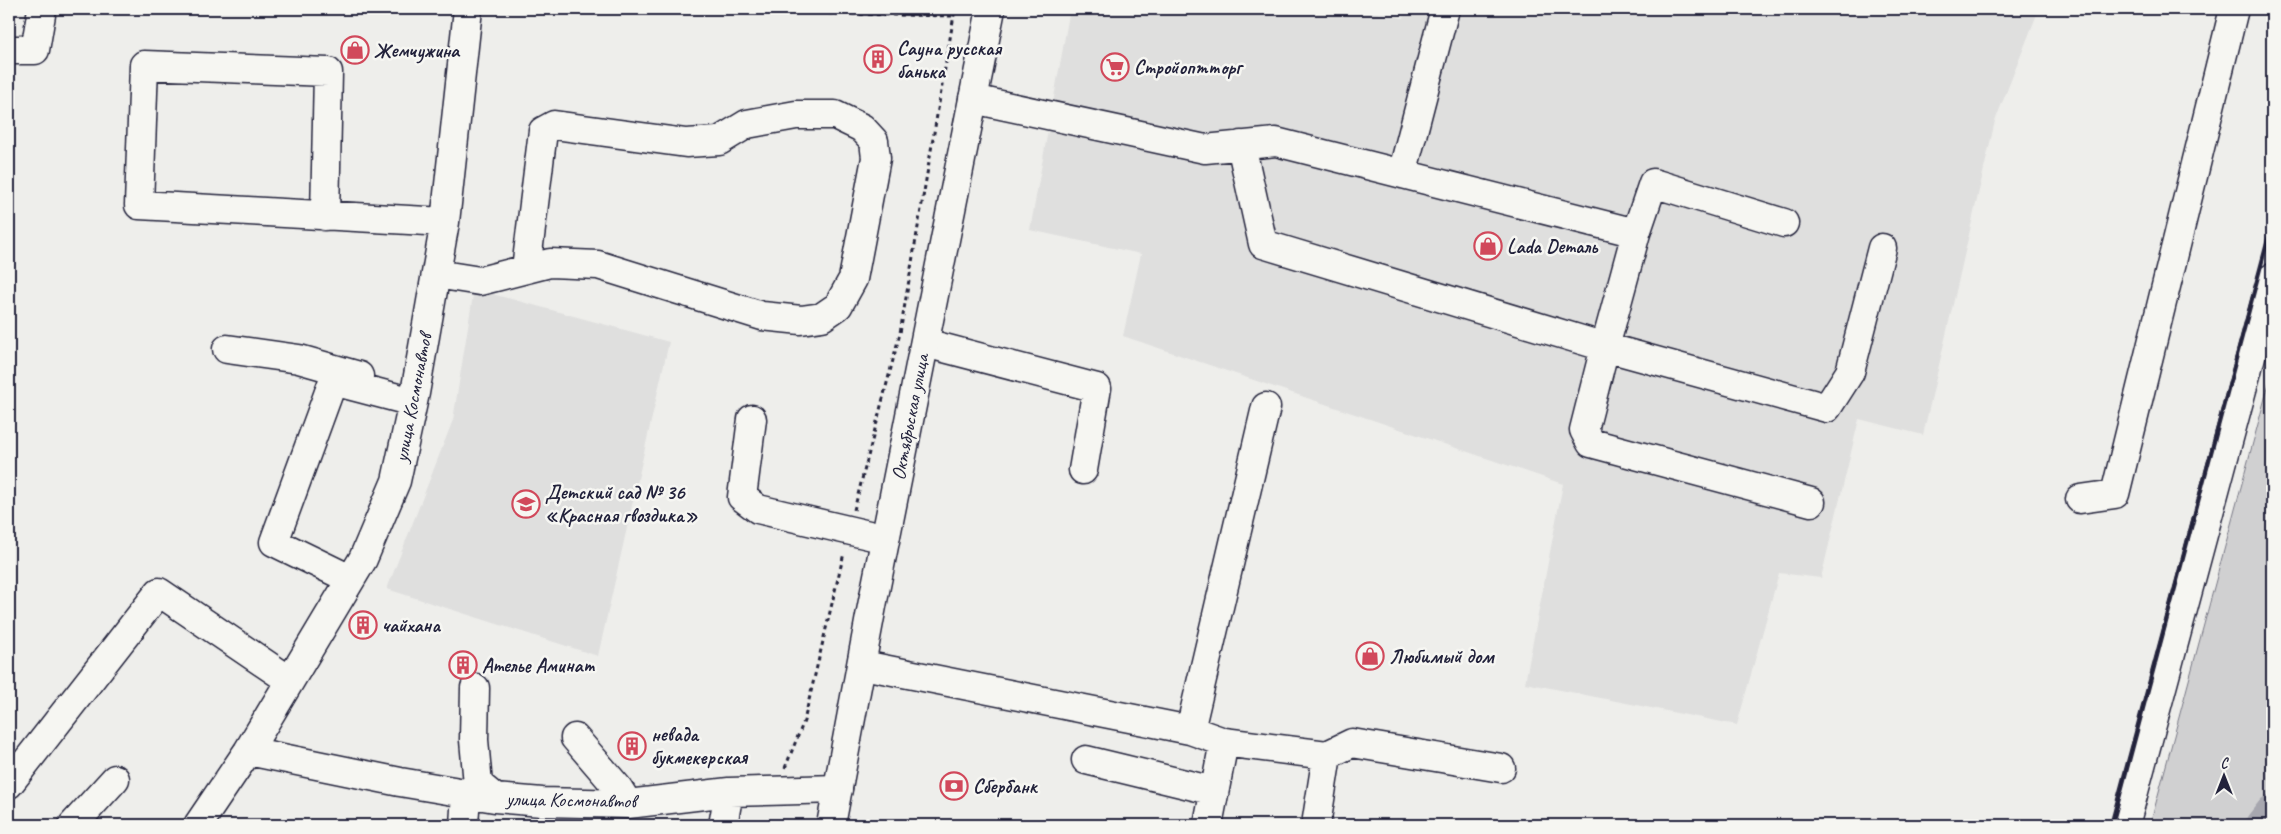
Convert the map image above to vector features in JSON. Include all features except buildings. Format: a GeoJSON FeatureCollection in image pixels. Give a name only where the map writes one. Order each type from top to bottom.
{"type":"FeatureCollection","features":[{"type":"Feature","properties":{"kind":"street"},"geometry":{"type":"LineString","coordinates":[[9,50],[35,50],[42,9]]}},
{"type":"Feature","properties":{"kind":"street","name":"улица Космонавтов"},"geometry":{"type":"LineString","coordinates":[[198,825],[248,751],[362,559],[396,481],[414,398],[445,222],[468,9]]}},
{"type":"Feature","properties":{"kind":"street","name":"Октябрьская улица"},"geometry":{"type":"LineString","coordinates":[[819,825],[832,789],[862,665],[872,606],[991,9]]}},
{"type":"Feature","properties":{"kind":"street"},"geometry":{"type":"LineString","coordinates":[[1402,174],[1445,9]]}},
{"type":"Feature","properties":{"kind":"street"},"geometry":{"type":"LineString","coordinates":[[2080,499],[2114,494],[2234,9]]}},
{"type":"Feature","properties":{"kind":"street","name":"Октябрьская улица"},"geometry":{"type":"LineString","coordinates":[[832,825],[832,789],[861,533],[965,12]]}},
{"type":"Feature","properties":{"kind":"street"},"geometry":{"type":"LineString","coordinates":[[325,216],[328,72],[144,65],[140,205],[325,216],[445,222]]}},
{"type":"Feature","properties":{"kind":"street"},"geometry":{"type":"LineString","coordinates":[[973,99],[1205,149],[1276,142],[1636,233]]}},
{"type":"Feature","properties":{"kind":"street"},"geometry":{"type":"LineString","coordinates":[[436,274],[480,281],[550,263],[598,265],[762,316],[801,320],[822,316],[838,306],[853,279],[876,158],[874,141],[862,128],[835,115],[796,115],[748,124],[719,141],[694,142],[554,125],[544,131],[526,269]]}},
{"type":"Feature","properties":{"kind":"street"},"geometry":{"type":"LineString","coordinates":[[1241,145],[1263,244],[1605,347],[1827,408],[1850,372],[1882,248]]}},
{"type":"Feature","properties":{"kind":"street"},"geometry":{"type":"LineString","coordinates":[[1784,223],[1653,184],[1636,233],[1584,430],[1591,443],[1811,502]]}},
{"type":"Feature","properties":{"kind":"street"},"geometry":{"type":"LineString","coordinates":[[2125,825],[2272,278]]}},
{"type":"Feature","properties":{"kind":"street"},"geometry":{"type":"LineString","coordinates":[[925,343],[1097,388],[1083,470]]}},
{"type":"Feature","properties":{"kind":"street"},"geometry":{"type":"LineString","coordinates":[[227,348],[299,359],[414,398]]}},
{"type":"Feature","properties":{"kind":"street"},"geometry":{"type":"LineString","coordinates":[[350,579],[274,542],[333,381],[414,398]]}},
{"type":"Feature","properties":{"kind":"street"},"geometry":{"type":"LineString","coordinates":[[1190,730],[1266,407]]}},
{"type":"Feature","properties":{"kind":"street"},"geometry":{"type":"LineString","coordinates":[[752,420],[742,497],[758,509],[861,533]]}},
{"type":"Feature","properties":{"kind":"street"},"geometry":{"type":"LineString","coordinates":[[9,784],[159,592],[289,680]]}},
{"type":"Feature","properties":{"kind":"street"},"geometry":{"type":"LineString","coordinates":[[862,665],[1190,730],[1224,742],[1327,755],[1352,743],[1501,768]]}},
{"type":"Feature","properties":{"kind":"street"},"geometry":{"type":"LineString","coordinates":[[475,688],[474,740],[478,784],[495,798]]}},
{"type":"Feature","properties":{"kind":"street"},"geometry":{"type":"LineString","coordinates":[[575,738],[618,788],[628,804]]}},
{"type":"Feature","properties":{"kind":"street"},"geometry":{"type":"LineString","coordinates":[[1208,825],[1224,742]]}},
{"type":"Feature","properties":{"kind":"street","name":"улица Космонавтов"},"geometry":{"type":"LineString","coordinates":[[248,751],[466,794],[542,802],[628,804],[729,792],[832,789]]}},
{"type":"Feature","properties":{"kind":"street"},"geometry":{"type":"LineString","coordinates":[[1316,825],[1327,755]]}},
{"type":"Feature","properties":{"kind":"street"},"geometry":{"type":"LineString","coordinates":[[1086,760],[1214,791]]}},
{"type":"Feature","properties":{"kind":"street"},"geometry":{"type":"LineString","coordinates":[[73,825],[115,779]]}},
{"type":"Feature","properties":{"kind":"street"},"geometry":{"type":"LineString","coordinates":[[723,825],[729,792]]}},
{"type":"Feature","properties":{"kind":"street"},"geometry":{"type":"LineString","coordinates":[[464,825],[466,794]]}},
{"type":"Feature","properties":{"kind":"path"},"geometry":{"type":"LineString","coordinates":[[588,9],[965,12]]}},
{"type":"Feature","properties":{"kind":"path"},"geometry":{"type":"LineString","coordinates":[[956,9],[965,12]]}},
{"type":"Feature","properties":{"kind":"path"},"geometry":{"type":"LineString","coordinates":[[785,770],[804,721],[861,533],[965,12]]}},
{"type":"Feature","properties":{"kind":"shaded area","name":"Стройоптторг"},"geometry":{"type":"Polygon","coordinates":[[[1070,9],[1351,9],[1403,18],[1405,9],[2039,9],[1995,121],[1923,435],[1859,419],[1821,578],[1779,573],[1737,725],[1525,683],[1563,484],[1123,336],[1141,254],[1030,230],[1070,9]]]}},
{"type":"Feature","properties":{"kind":"shaded area","name":"Детский сад № 36 «Красная гвоздика»"},"geometry":{"type":"Polygon","coordinates":[[[474,289],[669,342],[598,656],[387,589],[453,420],[474,289]]]}},
{"type":"Feature","properties":{"kind":"shaded area"},"geometry":{"type":"Polygon","coordinates":[[[2272,372],[2272,825],[2150,825],[2272,372]]]}},
{"type":"Feature","properties":{"kind":"waterway"},"geometry":{"type":"LineString","coordinates":[[2261,825],[2272,811]]}},
{"type":"Feature","properties":{"kind":"railway"},"geometry":{"type":"LineString","coordinates":[[2112,825],[2272,224]]}},
{"type":"Feature","properties":{"kind":"place","name":"Жемчужина"},"geometry":{"type":"Point","coordinates":[355,50]}},
{"type":"Feature","properties":{"kind":"place","name":"Сауна русская банька"},"geometry":{"type":"Point","coordinates":[878,59]}},
{"type":"Feature","properties":{"kind":"place","name":"Стройоптторг"},"geometry":{"type":"Point","coordinates":[1115,67]}},
{"type":"Feature","properties":{"kind":"place","name":"Lada Dеталь"},"geometry":{"type":"Point","coordinates":[1488,246]}},
{"type":"Feature","properties":{"kind":"place","name":"Детский сад № 36 «Красная гвоздика»"},"geometry":{"type":"Point","coordinates":[526,504]}},
{"type":"Feature","properties":{"kind":"place","name":"чайхана"},"geometry":{"type":"Point","coordinates":[363,625]}},
{"type":"Feature","properties":{"kind":"place","name":"Любимый дом"},"geometry":{"type":"Point","coordinates":[1370,656]}},
{"type":"Feature","properties":{"kind":"place","name":"Ателье Аминат"},"geometry":{"type":"Point","coordinates":[463,665]}},
{"type":"Feature","properties":{"kind":"place","name":"невада букмекерская"},"geometry":{"type":"Point","coordinates":[632,746]}},
{"type":"Feature","properties":{"kind":"place","name":"Сбербанк"},"geometry":{"type":"Point","coordinates":[954,786]}}]}
